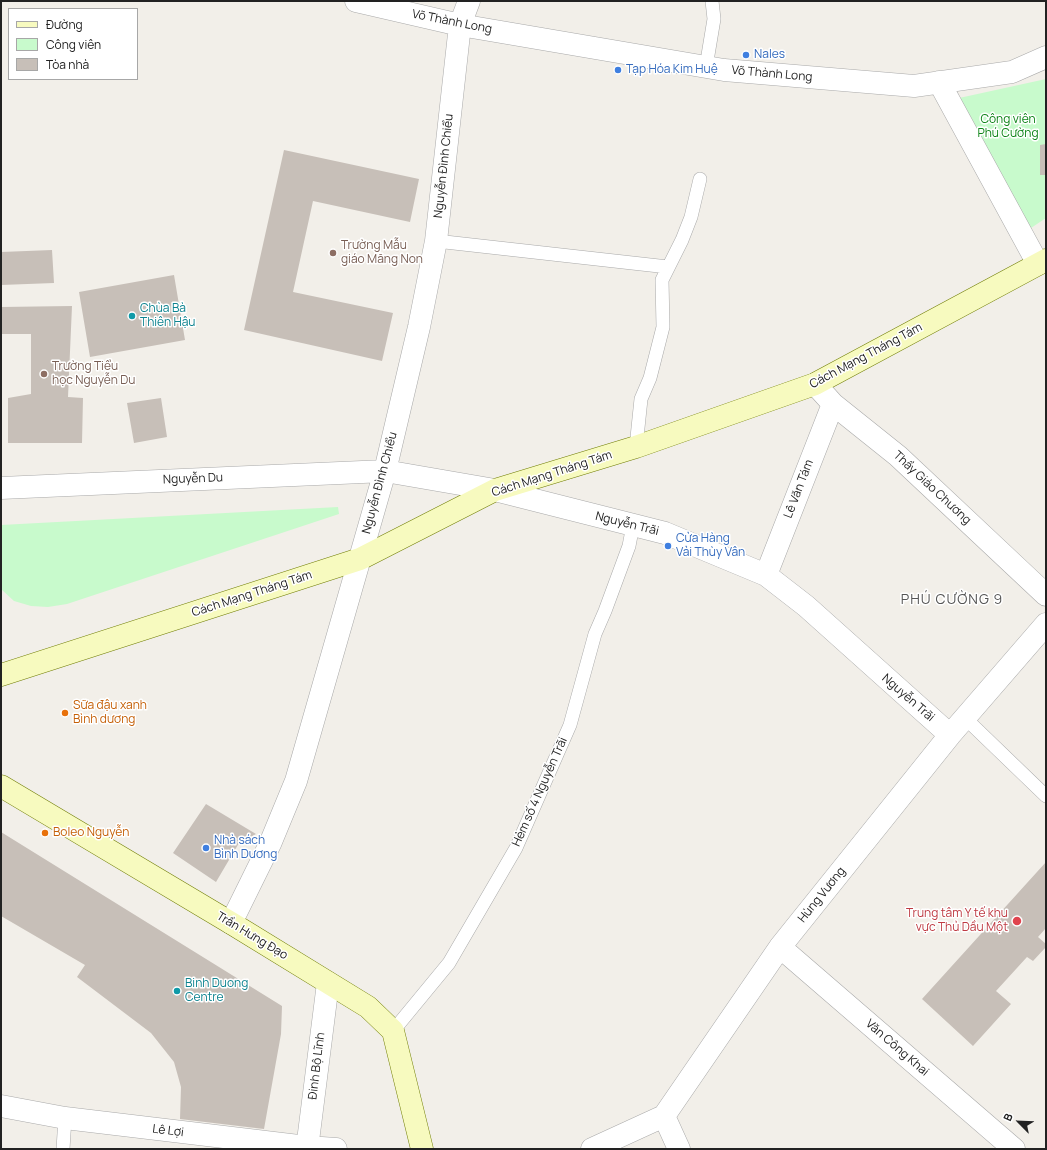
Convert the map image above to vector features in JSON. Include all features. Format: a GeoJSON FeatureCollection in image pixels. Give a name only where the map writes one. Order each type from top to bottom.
{"type":"FeatureCollection","features":[{"type":"Feature","properties":{"kind":"main road","name":"Cách Mạng Tháng Tám"},"geometry":{"type":"LineString","coordinates":[[1,675],[360,559],[495,490],[636,447],[815,384],[1042,262]]}},
{"type":"Feature","properties":{"kind":"main road","name":"Trần Hưng Đạo"},"geometry":{"type":"LineString","coordinates":[[1,786],[231,923],[368,1008],[393,1031]]}},
{"type":"Feature","properties":{"kind":"main road"},"geometry":{"type":"LineString","coordinates":[[393,1031],[422,1149]]}},
{"type":"Feature","properties":{"kind":"street","name":"Võ Thành Long"},"geometry":{"type":"LineString","coordinates":[[356,1],[421,9],[460,25],[724,70],[914,86],[1012,72],[1046,57]]}},
{"type":"Feature","properties":{"kind":"street","name":"Nguyễn Đình Chiểu"},"geometry":{"type":"LineString","coordinates":[[231,923],[270,844],[296,781],[384,471],[419,327],[436,241],[460,25],[469,1]]}},
{"type":"Feature","properties":{"kind":"street"},"geometry":{"type":"LineString","coordinates":[[939,82],[1042,262]]}},
{"type":"Feature","properties":{"kind":"street","name":"Thầy Giáo Chương"},"geometry":{"type":"LineString","coordinates":[[815,384],[833,404],[898,456],[1046,595]]}},
{"type":"Feature","properties":{"kind":"street","name":"Lê Văn Tám"},"geometry":{"type":"LineString","coordinates":[[766,574],[833,404]]}},
{"type":"Feature","properties":{"kind":"street","name":"Nguyễn Du"},"geometry":{"type":"LineString","coordinates":[[1,488],[384,471]]}},
{"type":"Feature","properties":{"kind":"street","name":"Nguyễn Trãi"},"geometry":{"type":"LineString","coordinates":[[384,471],[495,490],[665,533],[766,574],[806,606],[950,735]]}},
{"type":"Feature","properties":{"kind":"street","name":"Hùng Vương"},"geometry":{"type":"LineString","coordinates":[[664,1116],[780,947],[950,735],[1046,624]]}},
{"type":"Feature","properties":{"kind":"street","name":"Văn Công Khai"},"geometry":{"type":"LineString","coordinates":[[780,947],[1014,1149]]}},
{"type":"Feature","properties":{"kind":"street","name":"Đinh Bộ Lĩnh"},"geometry":{"type":"LineString","coordinates":[[307,1148],[328,983]]}},
{"type":"Feature","properties":{"kind":"street","name":"Lê Lợi"},"geometry":{"type":"LineString","coordinates":[[1,1106],[65,1118],[307,1148],[336,1149]]}},
{"type":"Feature","properties":{"kind":"street"},"geometry":{"type":"LineString","coordinates":[[592,1149],[664,1116],[679,1149]]}},
{"type":"Feature","properties":{"kind":"lane"},"geometry":{"type":"LineString","coordinates":[[706,67],[714,19],[712,1]]}},
{"type":"Feature","properties":{"kind":"lane"},"geometry":{"type":"LineString","coordinates":[[636,447],[642,399],[650,378],[663,327],[662,280],[675,256],[689,222],[700,179]]}},
{"type":"Feature","properties":{"kind":"lane"},"geometry":{"type":"LineString","coordinates":[[436,241],[668,267]]}},
{"type":"Feature","properties":{"kind":"lane","name":"Hẻm số 4 Nguyễn Trãi"},"geometry":{"type":"LineString","coordinates":[[393,1031],[449,962],[516,848],[570,725],[595,634],[629,546],[633,525]]}},
{"type":"Feature","properties":{"kind":"lane"},"geometry":{"type":"LineString","coordinates":[[965,718],[1046,796]]}},
{"type":"Feature","properties":{"kind":"lane"},"geometry":{"type":"LineString","coordinates":[[63,1149],[65,1118]]}},
{"type":"Feature","properties":{"kind":"green space","name":"Công viên Phú Cường"},"geometry":{"type":"Polygon","coordinates":[[[1046,79],[1046,218],[1022,234],[950,100],[1046,79]]]}},
{"type":"Feature","properties":{"kind":"green space"},"geometry":{"type":"Polygon","coordinates":[[[338,507],[339,514],[67,604],[48,607],[31,606],[14,601],[1,589],[1,525],[338,507]]]}},
{"type":"Feature","properties":{"kind":"building"},"geometry":{"type":"Polygon","coordinates":[[[1046,144],[1046,175],[1040,175],[1040,145],[1046,144]]]}},
{"type":"Feature","properties":{"kind":"building"},"geometry":{"type":"Polygon","coordinates":[[[284,150],[419,179],[410,222],[313,201],[293,292],[393,313],[382,361],[244,330],[284,150]]]}},
{"type":"Feature","properties":{"kind":"building"},"geometry":{"type":"Polygon","coordinates":[[[52,250],[54,283],[1,285],[1,252],[52,250]]]}},
{"type":"Feature","properties":{"kind":"building","name":"Chùa Bà Thiên Hậu"},"geometry":{"type":"Polygon","coordinates":[[[174,275],[185,340],[90,357],[79,292],[174,275]]]}},
{"type":"Feature","properties":{"kind":"building","name":"Trường Tiểu học Nguyễn Du"},"geometry":{"type":"Polygon","coordinates":[[[72,306],[68,397],[83,398],[82,443],[8,443],[8,398],[31,394],[31,334],[1,334],[1,307],[72,306]]]}},
{"type":"Feature","properties":{"kind":"building"},"geometry":{"type":"Polygon","coordinates":[[[161,398],[167,437],[134,443],[127,403],[161,398]]]}},
{"type":"Feature","properties":{"kind":"building","name":"Nhà sách Bình Dương"},"geometry":{"type":"Polygon","coordinates":[[[206,804],[256,834],[239,843],[216,882],[173,853],[206,804]]]}},
{"type":"Feature","properties":{"kind":"building","name":"Binh Duong Centre"},"geometry":{"type":"Polygon","coordinates":[[[1,832],[282,1006],[281,1034],[264,1129],[180,1119],[181,1087],[174,1062],[151,1033],[77,977],[85,965],[1,916],[1,832]]]}},
{"type":"Feature","properties":{"kind":"building"},"geometry":{"type":"Polygon","coordinates":[[[1046,862],[1046,928],[1038,937],[1046,944],[1046,947],[1033,961],[1027,957],[996,991],[1011,1004],[973,1046],[922,999],[1046,862]]]}},
{"type":"Feature","properties":{"kind":"place","name":"Nales"},"geometry":{"type":"Point","coordinates":[746,55]}},
{"type":"Feature","properties":{"kind":"place","name":"Tạp Hóa Kim Huệ"},"geometry":{"type":"Point","coordinates":[618,70]}},
{"type":"Feature","properties":{"kind":"place","name":"Trường Mẫu giáo Măng Non"},"geometry":{"type":"Point","coordinates":[333,253]}},
{"type":"Feature","properties":{"kind":"place","name":"Chùa Bà Thiên Hậu"},"geometry":{"type":"Point","coordinates":[132,316]}},
{"type":"Feature","properties":{"kind":"place","name":"Trường Tiểu học Nguyễn Du"},"geometry":{"type":"Point","coordinates":[44,374]}},
{"type":"Feature","properties":{"kind":"place","name":"Cửa Hàng Vải Thùy Vân"},"geometry":{"type":"Point","coordinates":[668,546]}},
{"type":"Feature","properties":{"kind":"place","name":"Sữa đậu xanh Bình dương"},"geometry":{"type":"Point","coordinates":[65,713]}},
{"type":"Feature","properties":{"kind":"place","name":"Boleo Nguyễn"},"geometry":{"type":"Point","coordinates":[45,833]}},
{"type":"Feature","properties":{"kind":"place","name":"Nhà sách Bình Dương"},"geometry":{"type":"Point","coordinates":[206,848]}},
{"type":"Feature","properties":{"kind":"place","name":"Trung tâm Y tế khu vực Thủ Dầu Một"},"geometry":{"type":"Point","coordinates":[1017,921]}},
{"type":"Feature","properties":{"kind":"place","name":"Binh Duong Centre"},"geometry":{"type":"Point","coordinates":[177,991]}},
{"type":"Feature","properties":{"kind":"district","name":"PHÚ CƯỜNG 9"},"geometry":{"type":"Point","coordinates":[952,600]}}]}
